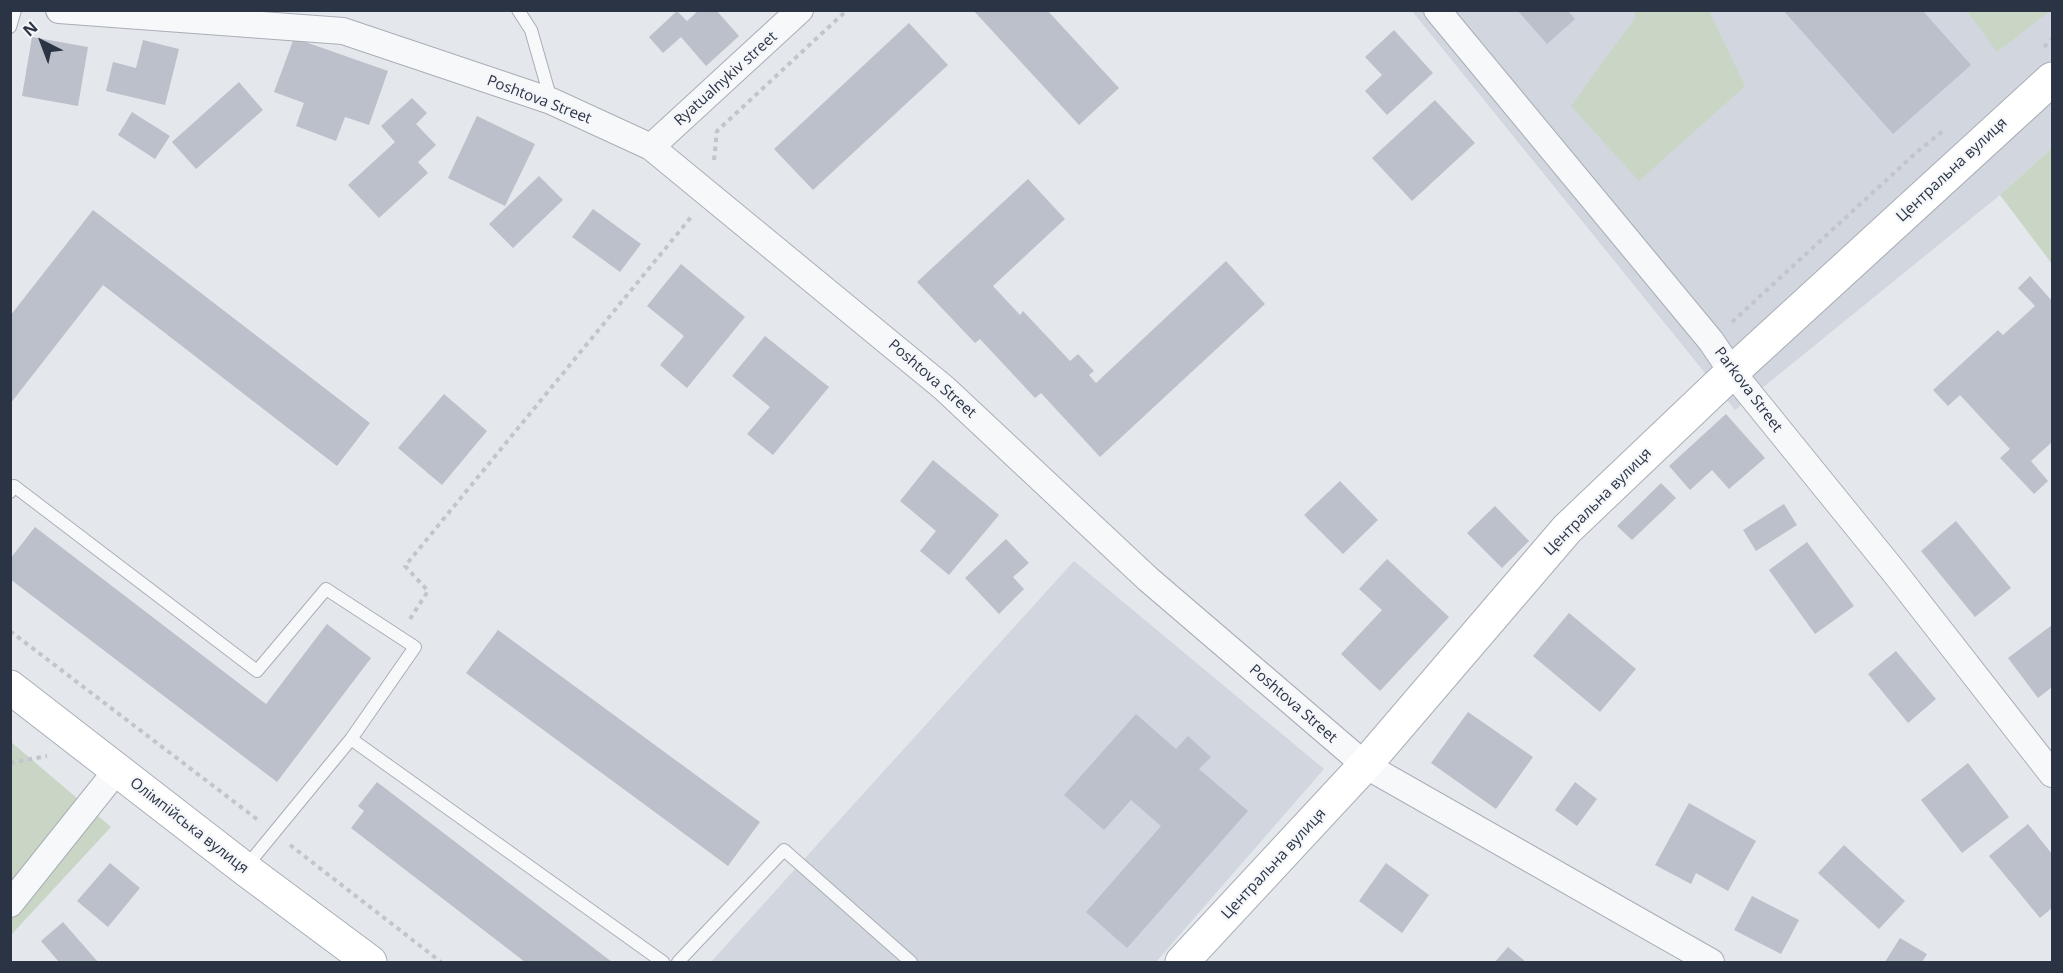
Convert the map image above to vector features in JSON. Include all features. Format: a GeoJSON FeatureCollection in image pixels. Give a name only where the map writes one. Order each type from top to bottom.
{"type":"FeatureCollection","features":[{"type":"Feature","properties":{"kind":"street","name":"Poshtova Street"},"geometry":{"type":"LineString","coordinates":[[59,10],[343,32],[551,101],[651,147],[944,388],[1148,579],[1365,765],[1711,963]]}},
{"type":"Feature","properties":{"kind":"street","name":"Ryatualnykiv street"},"geometry":{"type":"LineString","coordinates":[[651,147],[800,10]]}},
{"type":"Feature","properties":{"kind":"street","name":"Parkova Street"},"geometry":{"type":"LineString","coordinates":[[1437,10],[1711,342],[1732,372],[2052,774]]}},
{"type":"Feature","properties":{"kind":"street","name":"Центральна вулиця"},"geometry":{"type":"LineString","coordinates":[[1182,963],[1365,765],[1567,529],[1732,372],[2052,80]]}},
{"type":"Feature","properties":{"kind":"street","name":"Олімпійська вулиця"},"geometry":{"type":"LineString","coordinates":[[10,687],[370,963]]}},
{"type":"Feature","properties":{"kind":"street"},"geometry":{"type":"LineString","coordinates":[[10,904],[117,770]]}},
{"type":"Feature","properties":{"kind":"lane"},"geometry":{"type":"LineString","coordinates":[[10,27],[15,10]]}},
{"type":"Feature","properties":{"kind":"lane"},"geometry":{"type":"LineString","coordinates":[[518,10],[531,30],[551,101]]}},
{"type":"Feature","properties":{"kind":"lane"},"geometry":{"type":"LineString","coordinates":[[10,492],[14,486],[257,671],[326,589],[415,647],[351,739],[245,869]]}},
{"type":"Feature","properties":{"kind":"lane"},"geometry":{"type":"LineString","coordinates":[[351,739],[663,963]]}},
{"type":"Feature","properties":{"kind":"lane"},"geometry":{"type":"LineString","coordinates":[[678,963],[784,850],[911,963]]}},
{"type":"Feature","properties":{"kind":"path"},"geometry":{"type":"LineString","coordinates":[[398,636],[428,591],[405,566],[709,194],[717,131],[847,10]]}},
{"type":"Feature","properties":{"kind":"path"},"geometry":{"type":"LineString","coordinates":[[10,631],[441,963]]}},
{"type":"Feature","properties":{"kind":"shaded area"},"geometry":{"type":"Polygon","coordinates":[[[1412,11],[2052,11],[2052,148],[2000,195],[1735,410],[1412,11]]]}},
{"type":"Feature","properties":{"kind":"shaded area"},"geometry":{"type":"Polygon","coordinates":[[[1074,561],[1324,769],[1156,962],[711,962],[1074,561]]]}},
{"type":"Feature","properties":{"kind":"green space"},"geometry":{"type":"Polygon","coordinates":[[[1635,11],[1709,11],[1745,86],[1639,181],[1571,106],[1635,18],[1635,11]]]}},
{"type":"Feature","properties":{"kind":"green space"},"geometry":{"type":"Polygon","coordinates":[[[1967,11],[2050,11],[1997,52],[1967,11]]]}},
{"type":"Feature","properties":{"kind":"green space"},"geometry":{"type":"Polygon","coordinates":[[[2052,148],[2052,264],[2000,195],[2052,148]]]}},
{"type":"Feature","properties":{"kind":"green space"},"geometry":{"type":"Polygon","coordinates":[[[11,742],[111,827],[11,935],[11,742]]]}},
{"type":"Feature","properties":{"kind":"building"},"geometry":{"type":"Polygon","coordinates":[[[699,10],[716,10],[739,36],[706,66],[681,37],[663,53],[649,37],[677,11],[687,21],[699,10]]]}},
{"type":"Feature","properties":{"kind":"building"},"geometry":{"type":"Polygon","coordinates":[[[973,10],[1047,10],[1119,88],[1079,125],[973,10]]]}},
{"type":"Feature","properties":{"kind":"building"},"geometry":{"type":"Polygon","coordinates":[[[1517,10],[1567,10],[1575,19],[1547,44],[1517,10]]]}},
{"type":"Feature","properties":{"kind":"building"},"geometry":{"type":"Polygon","coordinates":[[[1783,10],[1922,10],[1971,65],[1893,134],[1783,10]]]}},
{"type":"Feature","properties":{"kind":"building"},"geometry":{"type":"Polygon","coordinates":[[[909,23],[948,65],[813,190],[774,149],[909,23]]]}},
{"type":"Feature","properties":{"kind":"building"},"geometry":{"type":"Polygon","coordinates":[[[1394,30],[1433,73],[1387,115],[1365,91],[1382,75],[1365,57],[1394,30]]]}},
{"type":"Feature","properties":{"kind":"building"},"geometry":{"type":"Polygon","coordinates":[[[32,37],[88,47],[78,106],[22,96],[32,37]]]}},
{"type":"Feature","properties":{"kind":"building"},"geometry":{"type":"Polygon","coordinates":[[[294,38],[388,71],[369,125],[345,117],[336,141],[296,126],[304,103],[274,92],[294,38]]]}},
{"type":"Feature","properties":{"kind":"building"},"geometry":{"type":"Polygon","coordinates":[[[143,40],[179,49],[165,105],[106,91],[113,62],[136,68],[143,40]]]}},
{"type":"Feature","properties":{"kind":"building"},"geometry":{"type":"Polygon","coordinates":[[[239,82],[263,110],[196,169],[172,142],[239,82]]]}},
{"type":"Feature","properties":{"kind":"building"},"geometry":{"type":"Polygon","coordinates":[[[412,98],[427,113],[416,124],[436,145],[418,162],[428,173],[379,218],[348,185],[395,142],[381,126],[412,98]]]}},
{"type":"Feature","properties":{"kind":"building"},"geometry":{"type":"Polygon","coordinates":[[[1435,100],[1475,143],[1412,201],[1372,158],[1435,100]]]}},
{"type":"Feature","properties":{"kind":"building"},"geometry":{"type":"Polygon","coordinates":[[[132,112],[170,136],[155,159],[118,135],[132,112]]]}},
{"type":"Feature","properties":{"kind":"building"},"geometry":{"type":"Polygon","coordinates":[[[477,116],[535,144],[505,206],[448,178],[477,116]]]}},
{"type":"Feature","properties":{"kind":"building"},"geometry":{"type":"Polygon","coordinates":[[[539,176],[563,200],[513,248],[489,224],[539,176]]]}},
{"type":"Feature","properties":{"kind":"building"},"geometry":{"type":"Polygon","coordinates":[[[1028,179],[1065,219],[993,286],[1020,315],[1023,311],[1070,361],[1078,354],[1094,371],[1089,375],[1096,383],[1226,261],[1265,304],[1100,457],[1041,393],[1035,398],[980,339],[975,343],[917,282],[1028,179]]]}},
{"type":"Feature","properties":{"kind":"building"},"geometry":{"type":"Polygon","coordinates":[[[593,209],[641,244],[620,272],[572,237],[593,209]]]}},
{"type":"Feature","properties":{"kind":"building"},"geometry":{"type":"Polygon","coordinates":[[[93,210],[370,423],[337,466],[103,285],[10,404],[10,316],[93,210]]]}},
{"type":"Feature","properties":{"kind":"building"},"geometry":{"type":"Polygon","coordinates":[[[681,264],[745,317],[687,388],[660,365],[684,336],[647,306],[681,264]]]}},
{"type":"Feature","properties":{"kind":"building"},"geometry":{"type":"Polygon","coordinates":[[[2030,276],[2052,301],[2052,442],[2031,461],[2048,481],[2034,494],[2000,458],[2010,449],[1960,395],[1948,406],[1933,390],[1998,330],[2003,335],[2035,306],[2018,288],[2030,276]]]}},
{"type":"Feature","properties":{"kind":"building"},"geometry":{"type":"Polygon","coordinates":[[[765,336],[829,387],[773,455],[747,434],[770,407],[732,376],[765,336]]]}},
{"type":"Feature","properties":{"kind":"building"},"geometry":{"type":"Polygon","coordinates":[[[444,394],[487,431],[442,485],[398,448],[444,394]]]}},
{"type":"Feature","properties":{"kind":"building"},"geometry":{"type":"Polygon","coordinates":[[[1726,414],[1765,458],[1729,489],[1712,470],[1690,490],[1669,466],[1726,414]]]}},
{"type":"Feature","properties":{"kind":"building"},"geometry":{"type":"Polygon","coordinates":[[[933,460],[999,515],[949,575],[920,551],[936,531],[900,501],[933,460]]]}},
{"type":"Feature","properties":{"kind":"building"},"geometry":{"type":"Polygon","coordinates":[[[1340,481],[1378,520],[1343,554],[1304,515],[1340,481]]]}},
{"type":"Feature","properties":{"kind":"building"},"geometry":{"type":"Polygon","coordinates":[[[1661,483],[1676,498],[1632,540],[1617,526],[1661,483]]]}},
{"type":"Feature","properties":{"kind":"building"},"geometry":{"type":"Polygon","coordinates":[[[1784,504],[1797,525],[1756,551],[1743,530],[1784,504]]]}},
{"type":"Feature","properties":{"kind":"building"},"geometry":{"type":"Polygon","coordinates":[[[1495,506],[1529,541],[1502,568],[1467,533],[1495,506]]]}},
{"type":"Feature","properties":{"kind":"building"},"geometry":{"type":"Polygon","coordinates":[[[1956,521],[2011,588],[1975,617],[1921,551],[1956,521]]]}},
{"type":"Feature","properties":{"kind":"building"},"geometry":{"type":"Polygon","coordinates":[[[35,527],[266,704],[327,624],[371,658],[277,782],[10,579],[10,559],[35,527]]]}},
{"type":"Feature","properties":{"kind":"building"},"geometry":{"type":"Polygon","coordinates":[[[1006,539],[1029,563],[1013,577],[1024,589],[999,614],[965,578],[1006,539]]]}},
{"type":"Feature","properties":{"kind":"building"},"geometry":{"type":"Polygon","coordinates":[[[1807,542],[1854,606],[1815,634],[1769,570],[1807,542]]]}},
{"type":"Feature","properties":{"kind":"building"},"geometry":{"type":"Polygon","coordinates":[[[1387,559],[1449,617],[1380,691],[1341,654],[1382,610],[1359,589],[1387,559]]]}},
{"type":"Feature","properties":{"kind":"building"},"geometry":{"type":"Polygon","coordinates":[[[1569,613],[1636,669],[1600,712],[1533,656],[1569,613]]]}},
{"type":"Feature","properties":{"kind":"building"},"geometry":{"type":"Polygon","coordinates":[[[2052,625],[2052,687],[2038,698],[2008,658],[2052,625]]]}},
{"type":"Feature","properties":{"kind":"building"},"geometry":{"type":"Polygon","coordinates":[[[498,630],[760,822],[728,866],[466,673],[498,630]]]}},
{"type":"Feature","properties":{"kind":"building"},"geometry":{"type":"Polygon","coordinates":[[[1896,651],[1936,699],[1908,723],[1868,674],[1896,651]]]}},
{"type":"Feature","properties":{"kind":"building"},"geometry":{"type":"Polygon","coordinates":[[[1468,712],[1533,757],[1496,809],[1431,763],[1468,712]]]}},
{"type":"Feature","properties":{"kind":"building"},"geometry":{"type":"Polygon","coordinates":[[[1136,714],[1176,749],[1188,736],[1211,757],[1199,769],[1248,811],[1127,948],[1086,912],[1161,826],[1131,800],[1104,830],[1064,795],[1136,714]]]}},
{"type":"Feature","properties":{"kind":"building"},"geometry":{"type":"Polygon","coordinates":[[[1968,763],[2009,817],[1962,853],[1921,800],[1968,763]]]}},
{"type":"Feature","properties":{"kind":"building"},"geometry":{"type":"Polygon","coordinates":[[[377,782],[612,962],[525,962],[351,828],[364,811],[358,806],[377,782]]]}},
{"type":"Feature","properties":{"kind":"building"},"geometry":{"type":"Polygon","coordinates":[[[1575,782],[1597,799],[1577,826],[1555,810],[1575,782]]]}},
{"type":"Feature","properties":{"kind":"building"},"geometry":{"type":"Polygon","coordinates":[[[1689,803],[1756,841],[1728,891],[1696,873],[1691,884],[1655,865],[1689,803]]]}},
{"type":"Feature","properties":{"kind":"building"},"geometry":{"type":"Polygon","coordinates":[[[2028,824],[2052,854],[2052,908],[2040,918],[1989,856],[2028,824]]]}},
{"type":"Feature","properties":{"kind":"building"},"geometry":{"type":"Polygon","coordinates":[[[1844,845],[1905,901],[1879,929],[1818,873],[1844,845]]]}},
{"type":"Feature","properties":{"kind":"building"},"geometry":{"type":"Polygon","coordinates":[[[110,863],[140,888],[108,927],[77,901],[110,863]]]}},
{"type":"Feature","properties":{"kind":"building"},"geometry":{"type":"Polygon","coordinates":[[[1386,863],[1429,895],[1402,933],[1359,901],[1386,863]]]}},
{"type":"Feature","properties":{"kind":"building"},"geometry":{"type":"Polygon","coordinates":[[[1752,896],[1799,920],[1781,954],[1734,930],[1752,896]]]}},
{"type":"Feature","properties":{"kind":"building"},"geometry":{"type":"Polygon","coordinates":[[[63,922],[98,962],[59,962],[41,941],[63,922]]]}},
{"type":"Feature","properties":{"kind":"building"},"geometry":{"type":"Polygon","coordinates":[[[1900,938],[1927,954],[1922,962],[1885,962],[1900,938]]]}},
{"type":"Feature","properties":{"kind":"building"},"geometry":{"type":"Polygon","coordinates":[[[1508,947],[1526,962],[1495,962],[1508,947]]]}}]}
